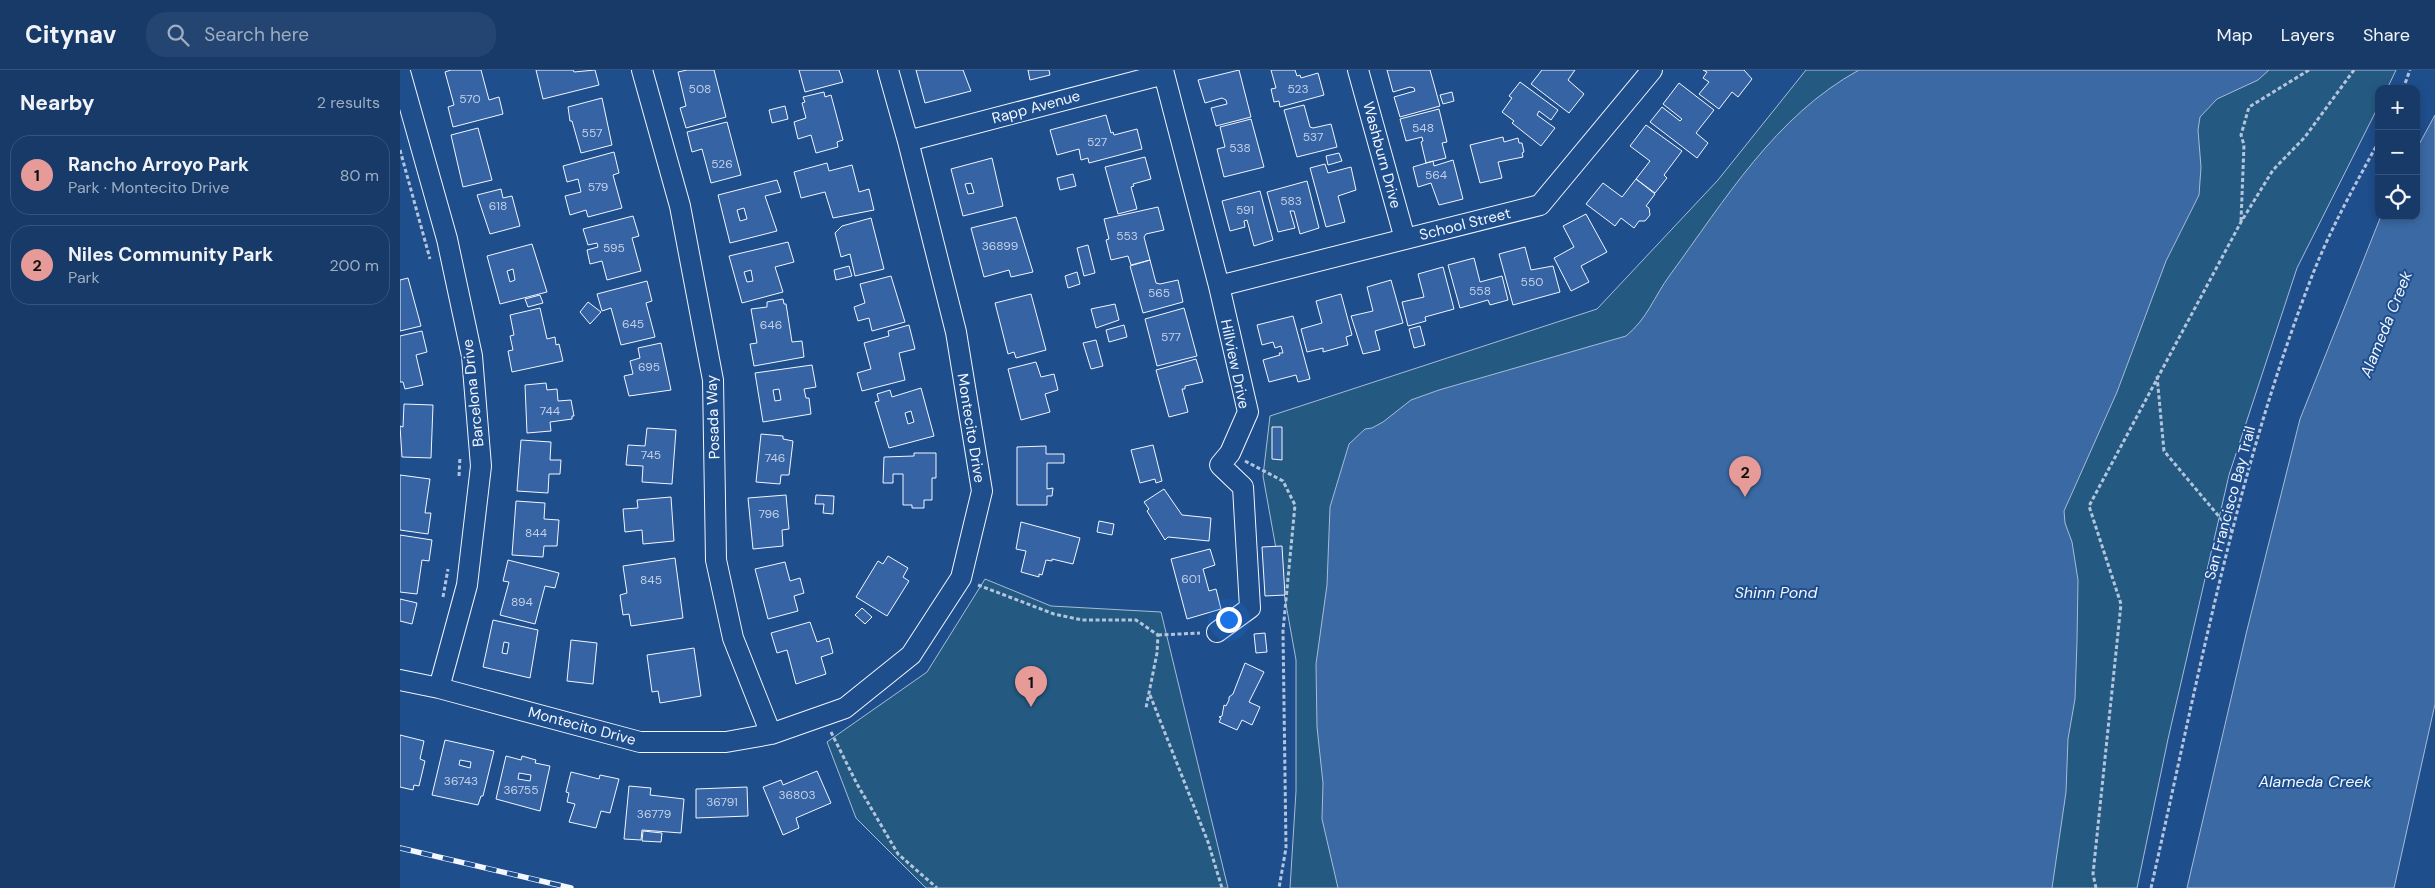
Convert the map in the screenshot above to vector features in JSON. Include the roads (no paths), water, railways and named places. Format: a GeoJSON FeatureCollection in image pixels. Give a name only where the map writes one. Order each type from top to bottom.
{"type":"FeatureCollection","features":[{"type":"Feature","properties":{"kind":"street","name":"Posada Way"},"geometry":{"type":"LineString","coordinates":[[642,70],[680,206],[713,380],[716,560],[732,638],[771,734]]}},
{"type":"Feature","properties":{"kind":"street","name":"Montecito Drive"},"geometry":{"type":"LineString","coordinates":[[400,680],[439,688],[640,742],[726,742],[771,734],[844,708],[911,654],[961,578],[982,491],[956,332],[908,141],[888,70]]}},
{"type":"Feature","properties":{"kind":"street","name":"Washburn Drive"},"geometry":{"type":"LineString","coordinates":[[1358,70],[1405,239]]}},
{"type":"Feature","properties":{"kind":"street","name":"School Street"},"geometry":{"type":"LineString","coordinates":[[1219,286],[1540,205],[1652,70]]}},
{"type":"Feature","properties":{"kind":"street","name":"Barcelona Drive"},"geometry":{"type":"LineString","coordinates":[[400,72],[447,239],[472,356],[480,466],[467,585],[439,688]]}},
{"type":"Feature","properties":{"kind":"street","name":"Rapp Avenue"},"geometry":{"type":"LineString","coordinates":[[908,141],[1163,72]]}},
{"type":"Feature","properties":{"kind":"street","name":"Hillview Drive"},"geometry":{"type":"LineString","coordinates":[[1163,72],[1219,286],[1248,412],[1230,452],[1220,465],[1243,487],[1250,608],[1217,632]]}},
{"type":"Feature","properties":{"kind":"water","name":"Shinn Pond"},"geometry":{"type":"Polygon","coordinates":[[[1859,70],[2269,70],[2258,80],[2217,99],[2200,117],[2198,130],[2201,167],[2199,195],[2166,261],[2117,392],[2064,511],[2065,523],[2072,542],[2078,580],[2077,641],[2075,699],[2068,739],[2066,792],[2052,888],[1338,888],[1322,819],[1323,783],[1317,727],[1316,664],[1327,585],[1330,507],[1349,444],[1365,429],[1372,428],[1383,422],[1411,400],[1439,390],[1626,336],[1640,322],[1664,283],[1732,189],[1777,135],[1829,89],[1859,70]]]}},
{"type":"Feature","properties":{"kind":"water","name":"Alameda Creek"},"geometry":{"type":"Polygon","coordinates":[[[2435,115],[2435,704],[2394,888],[2187,888],[2247,630],[2300,419],[2379,220],[2420,220],[2420,143],[2435,115]]]}},
{"type":"Feature","properties":{"kind":"railway"},"geometry":{"type":"LineString","coordinates":[[400,848],[571,888]]}},
{"type":"Feature","properties":{"kind":"place","name":"Niles Community Park"},"geometry":{"type":"Point","coordinates":[1745,497]}},
{"type":"Feature","properties":{"kind":"place","name":"Rancho Arroyo Park"},"geometry":{"type":"Point","coordinates":[1031,707]}}]}
